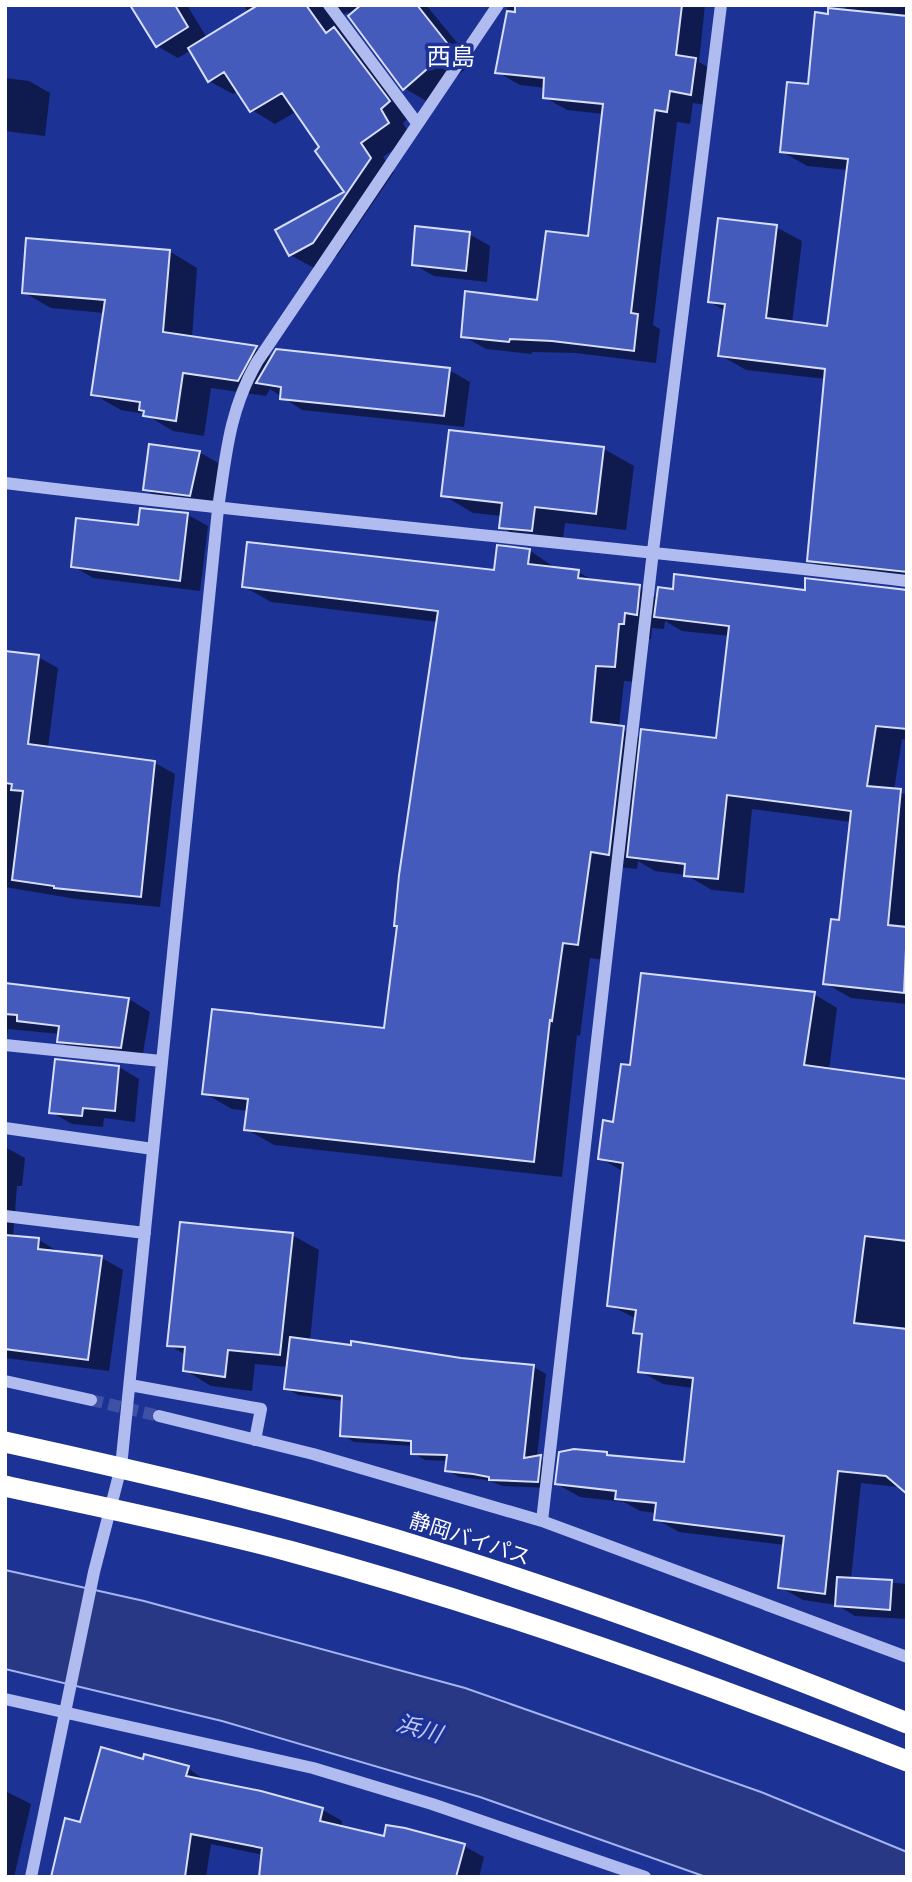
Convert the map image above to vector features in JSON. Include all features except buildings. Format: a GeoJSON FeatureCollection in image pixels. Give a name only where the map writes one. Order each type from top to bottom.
{"type":"FeatureCollection","features":[{"type":"Feature","properties":{"kind":"highway","name":"静岡バイパス"},"geometry":{"type":"LineString","coordinates":[[5,1442],[121,1467],[410,1544],[628,1618],[907,1723]]}},
{"type":"Feature","properties":{"kind":"highway"},"geometry":{"type":"LineString","coordinates":[[5,1486],[288,1551],[484,1608],[647,1662],[907,1761]]}},
{"type":"Feature","properties":{"kind":"street"},"geometry":{"type":"LineString","coordinates":[[329,5],[416,123]]}},
{"type":"Feature","properties":{"kind":"street"},"geometry":{"type":"LineString","coordinates":[[31,1877],[94,1572],[121,1467],[218,509],[230,427],[240,392],[416,123],[498,5]]}},
{"type":"Feature","properties":{"kind":"street"},"geometry":{"type":"LineString","coordinates":[[542,1521],[653,551],[721,5]]}},
{"type":"Feature","properties":{"kind":"street"},"geometry":{"type":"LineString","coordinates":[[5,483],[218,509],[653,551],[907,581]]}},
{"type":"Feature","properties":{"kind":"street"},"geometry":{"type":"LineString","coordinates":[[5,1045],[161,1061]]}},
{"type":"Feature","properties":{"kind":"street"},"geometry":{"type":"LineString","coordinates":[[5,1128],[153,1149]]}},
{"type":"Feature","properties":{"kind":"street"},"geometry":{"type":"LineString","coordinates":[[5,1216],[145,1233]]}},
{"type":"Feature","properties":{"kind":"street"},"geometry":{"type":"LineString","coordinates":[[5,1381],[91,1400]]}},
{"type":"Feature","properties":{"kind":"street"},"geometry":{"type":"LineString","coordinates":[[130,1385],[261,1409],[255,1440]]}},
{"type":"Feature","properties":{"kind":"street"},"geometry":{"type":"LineString","coordinates":[[159,1416],[255,1440],[542,1521],[907,1657]]}},
{"type":"Feature","properties":{"kind":"street"},"geometry":{"type":"LineString","coordinates":[[5,1699],[65,1715],[166,1733],[313,1768],[432,1804],[645,1877]]}},
{"type":"Feature","properties":{"kind":"water","name":"浜川"},"geometry":{"type":"Polygon","coordinates":[[[5,1570],[144,1601],[465,1688],[761,1792],[907,1852],[907,1877],[706,1877],[480,1797],[222,1721],[5,1669],[5,1570]]]}},
{"type":"Feature","properties":{"kind":"tunnel"},"geometry":{"type":"LineString","coordinates":[[91,1400],[159,1416]]}},
{"type":"Feature","properties":{"kind":"district","name":"西島"},"geometry":{"type":"Point","coordinates":[451,57]}}]}
